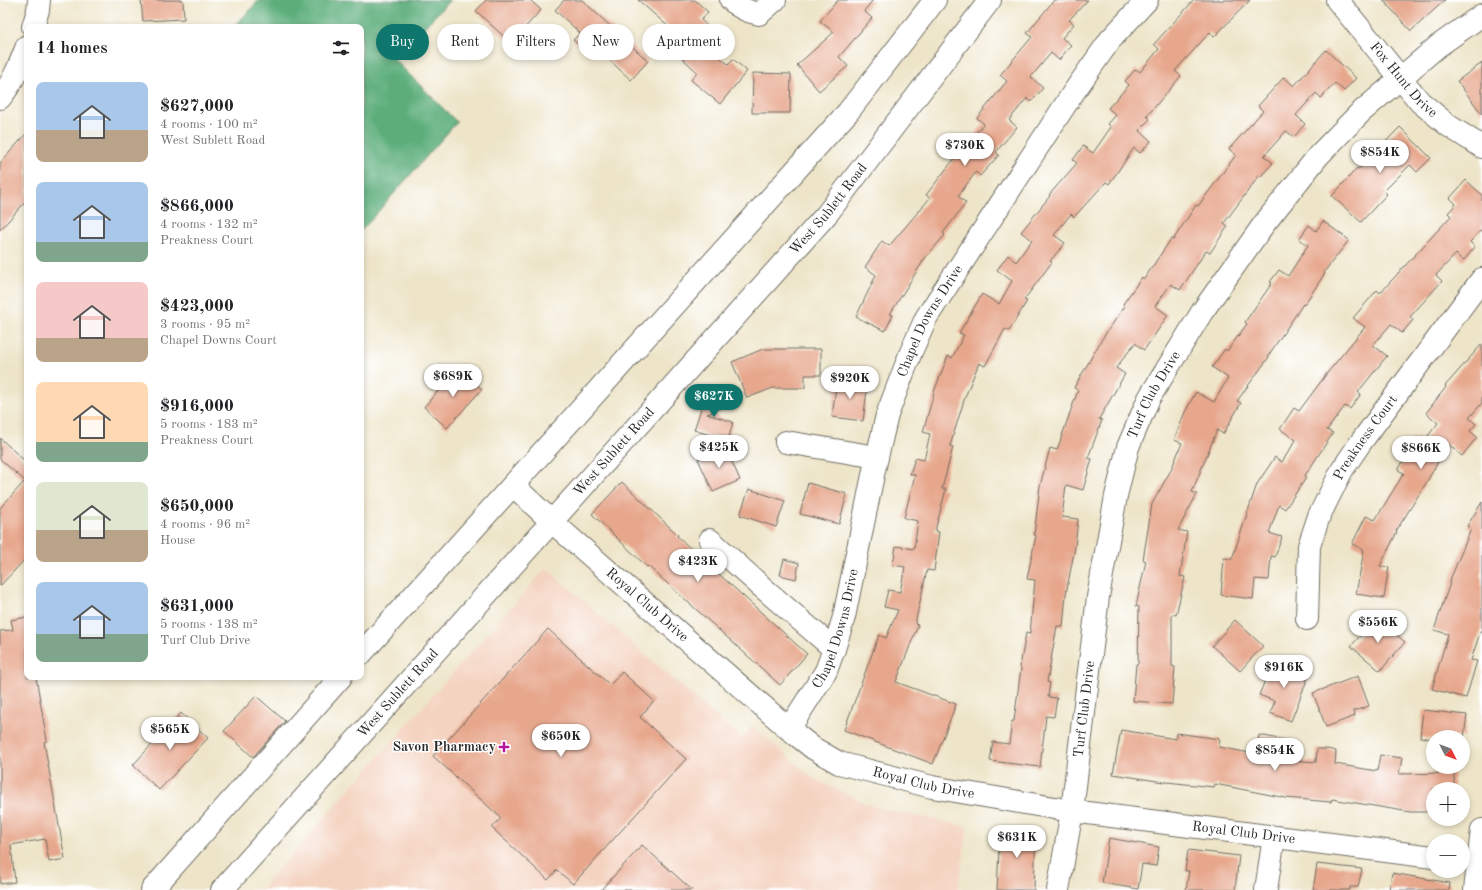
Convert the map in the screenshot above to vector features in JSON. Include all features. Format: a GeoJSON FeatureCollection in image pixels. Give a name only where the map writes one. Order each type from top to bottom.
{"type":"FeatureCollection","features":[{"type":"Feature","properties":{"kind":"street"},"geometry":{"type":"LineString","coordinates":[[34,24],[39,0]]}},
{"type":"Feature","properties":{"kind":"street"},"geometry":{"type":"LineString","coordinates":[[731,0],[738,7],[751,13],[759,14],[775,0]]}},
{"type":"Feature","properties":{"kind":"street"},"geometry":{"type":"LineString","coordinates":[[364,651],[848,112],[935,0]]}},
{"type":"Feature","properties":{"kind":"street","name":"West Sublett Road"},"geometry":{"type":"LineString","coordinates":[[222,890],[827,214],[990,0]]}},
{"type":"Feature","properties":{"kind":"street","name":"Chapel Downs Drive"},"geometry":{"type":"LineString","coordinates":[[789,729],[826,671],[834,649],[844,617],[887,415],[911,352],[926,318],[1073,93],[1110,40],[1147,0]]}},
{"type":"Feature","properties":{"kind":"street","name":"Fox Hunt Drive"},"geometry":{"type":"LineString","coordinates":[[1337,0],[1420,102],[1449,126],[1482,147]]}},
{"type":"Feature","properties":{"kind":"street","name":"Turf Club Drive"},"geometry":{"type":"LineString","coordinates":[[1058,890],[1072,811],[1098,597],[1116,496],[1128,447],[1149,398],[1202,312],[1264,224],[1319,156],[1360,113],[1438,46],[1482,15]]}},
{"type":"Feature","properties":{"kind":"street"},"geometry":{"type":"LineString","coordinates":[[0,98],[18,69],[24,54]]}},
{"type":"Feature","properties":{"kind":"street","name":"Preakness Court"},"geometry":{"type":"LineString","coordinates":[[1308,620],[1309,546],[1318,516],[1342,470],[1361,442],[1482,279]]}},
{"type":"Feature","properties":{"kind":"street"},"geometry":{"type":"LineString","coordinates":[[786,442],[877,457]]}},
{"type":"Feature","properties":{"kind":"street","name":"Royal Club Drive"},"geometry":{"type":"LineString","coordinates":[[513,485],[789,729],[813,748],[839,763],[932,787],[1072,811],[1426,856]]}},
{"type":"Feature","properties":{"kind":"street"},"geometry":{"type":"LineString","coordinates":[[710,540],[834,649]]}},
{"type":"Feature","properties":{"kind":"street"},"geometry":{"type":"LineString","coordinates":[[152,890],[338,680]]}},
{"type":"Feature","properties":{"kind":"street"},"geometry":{"type":"LineString","coordinates":[[1475,890],[1475,863],[1482,830]]}},
{"type":"Feature","properties":{"kind":"street"},"geometry":{"type":"LineString","coordinates":[[1266,890],[1274,837]]}},
{"type":"Feature","properties":{"kind":"shaded area"},"geometry":{"type":"Polygon","coordinates":[[[546,568],[742,739],[753,726],[813,778],[874,807],[968,827],[958,890],[260,890],[546,568]]]}},
{"type":"Feature","properties":{"kind":"green space"},"geometry":{"type":"Polygon","coordinates":[[[259,0],[450,0],[427,24],[376,24],[376,60],[395,60],[457,122],[364,228],[364,24],[237,24],[259,0]]]}},
{"type":"Feature","properties":{"kind":"building"},"geometry":{"type":"Polygon","coordinates":[[[141,0],[183,0],[184,19],[143,21],[141,0]]]}},
{"type":"Feature","properties":{"kind":"building"},"geometry":{"type":"Polygon","coordinates":[[[486,0],[530,0],[541,10],[528,24],[502,24],[502,35],[494,27],[494,24],[490,24],[476,11],[486,0]]]}},
{"type":"Feature","properties":{"kind":"building"},"geometry":{"type":"Polygon","coordinates":[[[564,0],[582,0],[608,24],[578,24],[578,31],[555,10],[564,0]]]}},
{"type":"Feature","properties":{"kind":"building"},"geometry":{"type":"Polygon","coordinates":[[[638,0],[695,0],[708,12],[701,20],[705,24],[665,24],[638,0]]]}},
{"type":"Feature","properties":{"kind":"building"},"geometry":{"type":"Polygon","coordinates":[[[838,0],[873,0],[864,11],[872,18],[839,57],[848,66],[819,91],[797,65],[834,32],[820,21],[838,0]]]}},
{"type":"Feature","properties":{"kind":"building"},"geometry":{"type":"Polygon","coordinates":[[[1054,0],[1088,0],[1069,20],[1074,24],[1062,38],[1071,45],[1059,60],[1051,53],[1031,77],[1043,88],[1031,102],[1027,98],[1009,120],[1017,127],[996,152],[999,155],[980,176],[976,172],[958,196],[966,203],[943,233],[945,235],[925,258],[890,314],[893,315],[885,331],[856,317],[876,275],[865,267],[882,241],[889,246],[930,198],[926,195],[961,150],[984,124],[977,118],[1007,81],[1000,75],[1032,37],[1027,33],[1054,0]]]}},
{"type":"Feature","properties":{"kind":"building"},"geometry":{"type":"Polygon","coordinates":[[[1194,0],[1250,0],[1214,37],[1210,32],[1175,71],[1181,76],[1147,116],[1150,119],[1139,130],[1151,141],[1140,153],[1134,148],[1109,184],[1106,182],[1074,217],[1071,214],[1054,235],[1065,243],[1050,261],[1052,262],[1024,300],[1027,301],[1009,331],[1005,329],[985,366],[979,363],[965,397],[950,446],[953,447],[942,489],[946,489],[935,531],[939,532],[934,571],[927,570],[915,624],[918,625],[896,682],[956,704],[933,764],[844,730],[879,635],[886,638],[898,610],[884,607],[888,590],[900,592],[905,567],[893,565],[896,546],[914,549],[918,521],[904,518],[915,475],[910,474],[915,458],[924,460],[930,434],[923,432],[935,389],[948,356],[952,358],[964,335],[959,333],[982,294],[999,304],[1012,281],[997,270],[1008,255],[1016,262],[1032,240],[1021,232],[1050,196],[1049,195],[1077,163],[1073,160],[1083,146],[1093,153],[1111,127],[1108,124],[1116,115],[1108,108],[1129,85],[1125,81],[1136,69],[1140,72],[1159,49],[1154,44],[1194,0]]]}},
{"type":"Feature","properties":{"kind":"building"},"geometry":{"type":"Polygon","coordinates":[[[1383,0],[1445,0],[1411,31],[1383,0]]]}},
{"type":"Feature","properties":{"kind":"building"},"geometry":{"type":"Polygon","coordinates":[[[578,35],[578,44],[573,40],[578,35]]]}},
{"type":"Feature","properties":{"kind":"building"},"geometry":{"type":"Polygon","coordinates":[[[634,48],[642,55],[642,60],[648,61],[631,80],[609,60],[634,60],[634,48]]]}},
{"type":"Feature","properties":{"kind":"building"},"geometry":{"type":"Polygon","coordinates":[[[1326,50],[1356,78],[1344,91],[1335,83],[1321,98],[1316,93],[1296,115],[1305,124],[1294,137],[1286,131],[1264,156],[1273,163],[1260,177],[1259,176],[1224,223],[1228,226],[1210,253],[1206,251],[1180,290],[1171,284],[1155,306],[1168,315],[1154,336],[1144,350],[1135,343],[1116,368],[1125,374],[1099,419],[1102,420],[1088,458],[1092,459],[1083,490],[1066,485],[1062,517],[1078,519],[1075,547],[1066,594],[1063,627],[1057,626],[1047,682],[1050,683],[1048,697],[1057,698],[1054,717],[1046,716],[1040,767],[990,761],[993,742],[1009,744],[1012,721],[1014,721],[1020,667],[1026,633],[1030,634],[1035,580],[1027,579],[1036,535],[1034,535],[1040,486],[1050,448],[1057,450],[1078,390],[1074,388],[1102,339],[1125,306],[1123,304],[1142,277],[1144,279],[1171,239],[1173,240],[1196,205],[1198,206],[1236,155],[1229,149],[1263,111],[1258,106],[1284,77],[1294,86],[1326,50]]]}},
{"type":"Feature","properties":{"kind":"building"},"geometry":{"type":"Polygon","coordinates":[[[684,60],[723,60],[728,64],[734,60],[747,71],[720,104],[691,80],[697,72],[684,60]]]}},
{"type":"Feature","properties":{"kind":"building"},"geometry":{"type":"Polygon","coordinates":[[[1482,63],[1482,114],[1457,81],[1482,63]]]}},
{"type":"Feature","properties":{"kind":"building"},"geometry":{"type":"Polygon","coordinates":[[[753,73],[791,74],[790,113],[752,113],[753,73]]]}},
{"type":"Feature","properties":{"kind":"building"},"geometry":{"type":"Polygon","coordinates":[[[1400,127],[1431,158],[1417,172],[1410,165],[1384,191],[1387,194],[1361,222],[1332,196],[1357,168],[1359,169],[1400,127]]]}},
{"type":"Feature","properties":{"kind":"building"},"geometry":{"type":"Polygon","coordinates":[[[24,136],[24,203],[0,230],[0,163],[24,136]]]}},
{"type":"Feature","properties":{"kind":"building"},"geometry":{"type":"Polygon","coordinates":[[[1466,180],[1482,195],[1482,229],[1470,242],[1475,247],[1463,261],[1456,254],[1436,275],[1442,281],[1410,317],[1413,320],[1402,333],[1391,324],[1373,345],[1387,356],[1358,392],[1361,394],[1350,409],[1345,406],[1327,430],[1333,433],[1304,477],[1306,478],[1285,509],[1279,505],[1269,533],[1282,537],[1275,557],[1271,556],[1269,580],[1255,579],[1253,599],[1221,595],[1224,558],[1232,559],[1257,484],[1275,457],[1282,462],[1296,440],[1280,429],[1294,408],[1299,411],[1328,372],[1365,327],[1353,318],[1377,290],[1380,293],[1451,216],[1448,213],[1456,204],[1450,198],[1466,180]]]}},
{"type":"Feature","properties":{"kind":"building"},"geometry":{"type":"Polygon","coordinates":[[[1323,221],[1349,240],[1324,272],[1325,273],[1304,305],[1303,304],[1268,356],[1269,357],[1237,401],[1241,403],[1223,434],[1217,430],[1192,492],[1197,494],[1178,530],[1187,532],[1180,576],[1185,577],[1176,615],[1172,614],[1172,666],[1175,667],[1172,704],[1133,701],[1136,664],[1138,664],[1139,607],[1136,606],[1146,561],[1143,560],[1152,504],[1171,470],[1182,443],[1174,440],[1185,412],[1196,392],[1214,402],[1228,378],[1212,367],[1225,349],[1227,351],[1247,324],[1245,322],[1272,283],[1270,282],[1279,270],[1288,276],[1308,245],[1299,239],[1309,225],[1316,231],[1323,221]]]}},
{"type":"Feature","properties":{"kind":"building"},"geometry":{"type":"Polygon","coordinates":[[[1482,344],[1482,403],[1469,418],[1476,424],[1470,431],[1477,437],[1462,456],[1448,444],[1425,485],[1396,531],[1397,532],[1380,566],[1389,567],[1384,598],[1356,594],[1364,550],[1352,544],[1366,516],[1375,520],[1404,473],[1398,470],[1417,437],[1424,441],[1438,423],[1426,413],[1446,387],[1445,386],[1482,344]]]}},
{"type":"Feature","properties":{"kind":"building"},"geometry":{"type":"Polygon","coordinates":[[[763,349],[821,349],[821,375],[805,375],[805,388],[773,388],[747,398],[732,362],[763,349]]]}},
{"type":"Feature","properties":{"kind":"building"},"geometry":{"type":"Polygon","coordinates":[[[458,368],[482,389],[447,428],[424,407],[458,368]]]}},
{"type":"Feature","properties":{"kind":"building"},"geometry":{"type":"Polygon","coordinates":[[[837,379],[868,383],[863,421],[832,417],[837,379]]]}},
{"type":"Feature","properties":{"kind":"building"},"geometry":{"type":"Polygon","coordinates":[[[706,393],[735,403],[707,414],[733,422],[728,441],[694,430],[706,393]]]}},
{"type":"Feature","properties":{"kind":"building"},"geometry":{"type":"Polygon","coordinates":[[[0,438],[24,460],[24,480],[0,459],[0,438]]]}},
{"type":"Feature","properties":{"kind":"building"},"geometry":{"type":"Polygon","coordinates":[[[725,446],[740,480],[713,492],[698,459],[725,446]]]}},
{"type":"Feature","properties":{"kind":"building"},"geometry":{"type":"Polygon","coordinates":[[[24,482],[24,560],[0,586],[0,508],[24,482]]]}},
{"type":"Feature","properties":{"kind":"building"},"geometry":{"type":"Polygon","coordinates":[[[622,482],[678,535],[677,536],[807,654],[780,685],[648,566],[647,567],[592,514],[622,482]]]}},
{"type":"Feature","properties":{"kind":"building"},"geometry":{"type":"Polygon","coordinates":[[[808,483],[847,494],[839,524],[800,514],[808,483]]]}},
{"type":"Feature","properties":{"kind":"building"},"geometry":{"type":"Polygon","coordinates":[[[749,489],[785,501],[776,527],[740,515],[749,489]]]}},
{"type":"Feature","properties":{"kind":"building"},"geometry":{"type":"Polygon","coordinates":[[[1482,502],[1482,627],[1471,660],[1477,661],[1466,698],[1432,689],[1448,634],[1434,630],[1450,580],[1471,529],[1467,526],[1482,502]]]}},
{"type":"Feature","properties":{"kind":"building"},"geometry":{"type":"Polygon","coordinates":[[[784,559],[799,563],[796,579],[780,575],[784,559]]]}},
{"type":"Feature","properties":{"kind":"building"},"geometry":{"type":"Polygon","coordinates":[[[24,618],[24,680],[37,680],[47,741],[44,742],[65,859],[49,862],[45,839],[11,845],[15,882],[0,884],[0,631],[13,630],[11,620],[24,618]]]}},
{"type":"Feature","properties":{"kind":"building"},"geometry":{"type":"Polygon","coordinates":[[[1376,618],[1405,642],[1380,671],[1351,646],[1376,618]]]}},
{"type":"Feature","properties":{"kind":"building"},"geometry":{"type":"Polygon","coordinates":[[[1235,620],[1263,646],[1240,671],[1212,646],[1235,620]]]}},
{"type":"Feature","properties":{"kind":"building"},"geometry":{"type":"Polygon","coordinates":[[[548,629],[610,685],[622,672],[654,701],[640,717],[686,759],[573,884],[557,870],[548,880],[492,828],[501,818],[433,756],[548,629]]]}},
{"type":"Feature","properties":{"kind":"building"},"geometry":{"type":"Polygon","coordinates":[[[1273,661],[1309,675],[1291,721],[1270,713],[1275,701],[1259,695],[1273,661]]]}},
{"type":"Feature","properties":{"kind":"building"},"geometry":{"type":"Polygon","coordinates":[[[1358,676],[1369,706],[1354,711],[1355,716],[1326,727],[1313,693],[1358,676]]]}},
{"type":"Feature","properties":{"kind":"building"},"geometry":{"type":"Polygon","coordinates":[[[256,696],[285,721],[253,757],[224,731],[256,696]]]}},
{"type":"Feature","properties":{"kind":"building"},"geometry":{"type":"Polygon","coordinates":[[[1423,710],[1467,715],[1465,730],[1426,730],[1426,738],[1420,737],[1423,710]]]}},
{"type":"Feature","properties":{"kind":"building"},"geometry":{"type":"Polygon","coordinates":[[[181,713],[208,738],[159,790],[133,765],[181,713]]]}},
{"type":"Feature","properties":{"kind":"building"},"geometry":{"type":"Polygon","coordinates":[[[1121,730],[1176,739],[1176,733],[1220,739],[1219,747],[1255,754],[1259,735],[1290,741],[1279,745],[1276,759],[1316,762],[1317,749],[1327,749],[1336,751],[1335,764],[1377,771],[1380,755],[1402,758],[1399,774],[1454,774],[1454,782],[1426,782],[1426,812],[1410,812],[1332,799],[1331,802],[1286,798],[1215,784],[1214,787],[1157,781],[1113,774],[1121,730]]]}},
{"type":"Feature","properties":{"kind":"building"},"geometry":{"type":"Polygon","coordinates":[[[1000,828],[1036,829],[1034,890],[997,890],[1000,828]]]}},
{"type":"Feature","properties":{"kind":"building"},"geometry":{"type":"Polygon","coordinates":[[[1109,838],[1159,847],[1156,866],[1142,864],[1138,889],[1102,883],[1109,838]]]}},
{"type":"Feature","properties":{"kind":"building"},"geometry":{"type":"Polygon","coordinates":[[[642,845],[692,890],[601,890],[642,845]]]}},
{"type":"Feature","properties":{"kind":"building"},"geometry":{"type":"Polygon","coordinates":[[[1188,850],[1239,856],[1235,890],[1186,890],[1189,871],[1185,871],[1188,850]]]}},
{"type":"Feature","properties":{"kind":"building"},"geometry":{"type":"Polygon","coordinates":[[[1317,864],[1362,869],[1358,887],[1350,887],[1350,890],[1313,890],[1317,864]]]}},
{"type":"Feature","properties":{"kind":"building"},"geometry":{"type":"Polygon","coordinates":[[[1392,873],[1450,883],[1449,890],[1389,890],[1392,873]]]}},
{"type":"Feature","properties":{"kind":"place","name":"Savon Pharmacy"},"geometry":{"type":"Point","coordinates":[504,747]}}]}
